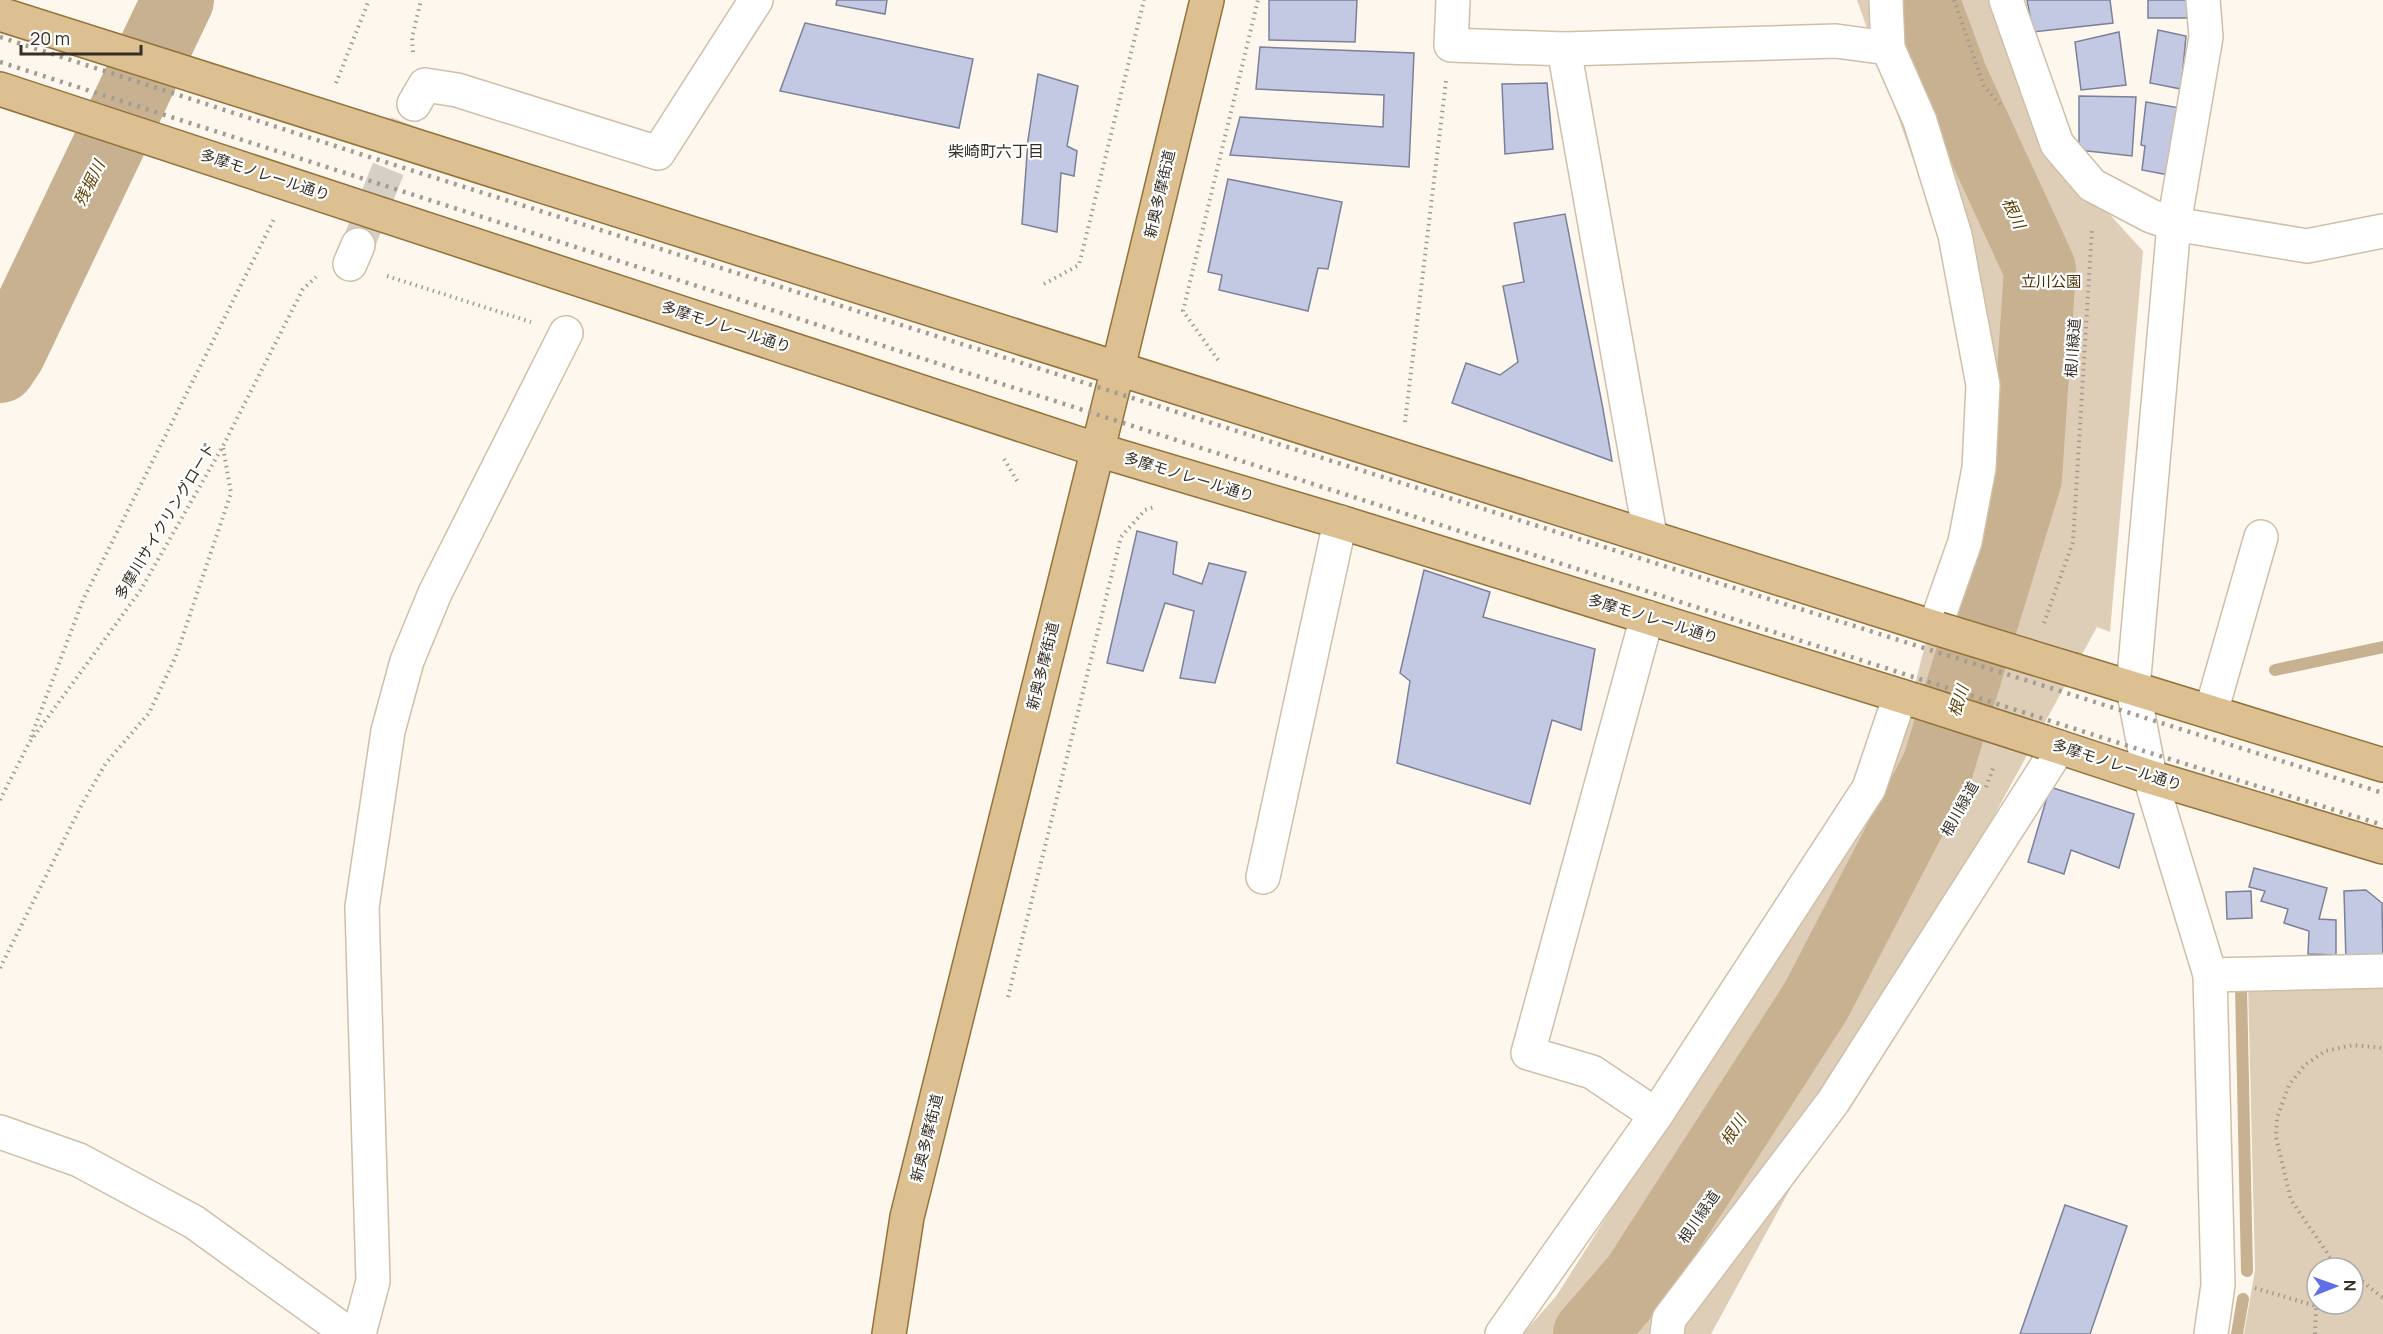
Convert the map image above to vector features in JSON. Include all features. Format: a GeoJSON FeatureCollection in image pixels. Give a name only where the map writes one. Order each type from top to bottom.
{"type":"FeatureCollection","features":[{"type":"Feature","properties":{"kind":"main road","name":"新奥多摩街道"},"geometry":{"type":"LineString","coordinates":[[889,1334],[907,1217],[1098,450],[1207,0]]}},
{"type":"Feature","properties":{"kind":"main road"},"geometry":{"type":"LineString","coordinates":[[0,14],[1400,459],[2383,765]]}},
{"type":"Feature","properties":{"kind":"main road","name":"多摩モノレール通り"},"geometry":{"type":"LineString","coordinates":[[0,89],[1098,450],[1340,522],[2052,744],[2150,777],[2383,847]]}},
{"type":"Feature","properties":{"kind":"street"},"geometry":{"type":"LineString","coordinates":[[419,94],[458,90],[658,153],[756,0]]}},
{"type":"Feature","properties":{"kind":"street"},"geometry":{"type":"LineString","coordinates":[[1453,0],[1451,45],[1564,49],[1836,41],[1888,48]]}},
{"type":"Feature","properties":{"kind":"street"},"geometry":{"type":"LineString","coordinates":[[1887,0],[1888,48],[1920,121],[1955,235],[1983,385],[1979,468],[1965,542],[1937,628]]}},
{"type":"Feature","properties":{"kind":"street"},"geometry":{"type":"LineString","coordinates":[[2006,0],[2057,144],[2092,185],[2151,216],[2174,224],[2307,246],[2383,231]]}},
{"type":"Feature","properties":{"kind":"street"},"geometry":{"type":"LineString","coordinates":[[2203,0],[2206,37],[2174,224],[2133,688],[2150,777],[2210,975],[2218,1285],[2211,1334]]}},
{"type":"Feature","properties":{"kind":"street"},"geometry":{"type":"LineString","coordinates":[[1564,49],[1650,536]]}},
{"type":"Feature","properties":{"kind":"street"},"geometry":{"type":"LineString","coordinates":[[359,1334],[373,1281],[362,907],[388,731],[407,661],[435,593],[566,333]]}},
{"type":"Feature","properties":{"kind":"street"},"geometry":{"type":"LineString","coordinates":[[1263,877],[1340,522]]}},
{"type":"Feature","properties":{"kind":"street"},"geometry":{"type":"LineString","coordinates":[[2211,712],[2261,537]]}},
{"type":"Feature","properties":{"kind":"street"},"geometry":{"type":"LineString","coordinates":[[1647,617],[1528,1053],[1592,1072],[1656,1115]]}},
{"type":"Feature","properties":{"kind":"street"},"geometry":{"type":"LineString","coordinates":[[1502,1334],[1656,1115],[1869,788],[1908,699]]}},
{"type":"Feature","properties":{"kind":"street"},"geometry":{"type":"LineString","coordinates":[[1667,1334],[1670,1319],[1833,1102],[2052,744]]}},
{"type":"Feature","properties":{"kind":"street"},"geometry":{"type":"LineString","coordinates":[[2210,975],[2383,971]]}},
{"type":"Feature","properties":{"kind":"street"},"geometry":{"type":"LineString","coordinates":[[0,1132],[79,1160],[194,1222],[348,1334]]}},
{"type":"Feature","properties":{"kind":"path"},"geometry":{"type":"LineString","coordinates":[[334,89],[369,0]]}},
{"type":"Feature","properties":{"kind":"path"},"geometry":{"type":"LineString","coordinates":[[419,94],[412,38],[421,0]]}},
{"type":"Feature","properties":{"kind":"path"},"geometry":{"type":"LineString","coordinates":[[1044,284],[1079,265],[1144,0]]}},
{"type":"Feature","properties":{"kind":"path"},"geometry":{"type":"LineString","coordinates":[[1183,311],[1258,0]]}},
{"type":"Feature","properties":{"kind":"path"},"geometry":{"type":"LineString","coordinates":[[1400,459],[1451,45]]}},
{"type":"Feature","properties":{"kind":"path"},"geometry":{"type":"LineString","coordinates":[[28,743],[83,600],[275,216]]}},
{"type":"Feature","properties":{"kind":"path","name":"根川緑道"},"geometry":{"type":"LineString","coordinates":[[2042,629],[2073,542],[2092,225]]}},
{"type":"Feature","properties":{"kind":"path","name":"多摩川サイクリングロード"},"geometry":{"type":"LineString","coordinates":[[0,800],[28,743],[140,591],[223,446],[303,289],[327,268],[354,254],[566,333]]}},
{"type":"Feature","properties":{"kind":"path"},"geometry":{"type":"LineString","coordinates":[[0,968],[82,804],[106,763],[149,713],[176,656],[231,493],[223,446]]}},
{"type":"Feature","properties":{"kind":"path","name":"根川緑道"},"geometry":{"type":"LineString","coordinates":[[1982,793],[1996,760]]}},
{"type":"Feature","properties":{"kind":"path"},"geometry":{"type":"LineString","coordinates":[[2329,1256],[2291,1200],[2276,1137],[2277,1118],[2289,1085],[2305,1065],[2325,1051],[2354,1045],[2383,1048]]}},
{"type":"Feature","properties":{"kind":"path"},"geometry":{"type":"LineString","coordinates":[[2365,1284],[2383,1298]]}},
{"type":"Feature","properties":{"kind":"path"},"geometry":{"type":"LineString","coordinates":[[2218,1285],[2254,1287],[2305,1302]]}},
{"type":"Feature","properties":{"kind":"path"},"geometry":{"type":"LineString","coordinates":[[2315,1334],[2316,1316]]}},
{"type":"Feature","properties":{"kind":"green space","name":"立川公園"},"geometry":{"type":"Polygon","coordinates":[[[1857,0],[1996,0],[2051,150],[2143,251],[2110,632],[2097,627],[1711,1334],[1523,1334],[1557,1295],[1895,762],[1992,384],[1857,0]]]}},
{"type":"Feature","properties":{"kind":"green space"},"geometry":{"type":"Polygon","coordinates":[[[2383,981],[2383,1334],[2244,1334],[2255,1270],[2248,984],[2383,981]]]}},
{"type":"Feature","properties":{"kind":"building"},"geometry":{"type":"Polygon","coordinates":[[[837,0],[887,0],[885,14],[836,5],[837,0]]]}},
{"type":"Feature","properties":{"kind":"building"},"geometry":{"type":"Polygon","coordinates":[[[1269,0],[1357,0],[1355,42],[1269,40],[1269,0]]]}},
{"type":"Feature","properties":{"kind":"building"},"geometry":{"type":"Polygon","coordinates":[[[2027,0],[2110,0],[2113,23],[2033,32],[2027,0]]]}},
{"type":"Feature","properties":{"kind":"building"},"geometry":{"type":"Polygon","coordinates":[[[2148,0],[2188,0],[2187,18],[2148,18],[2148,0]]]}},
{"type":"Feature","properties":{"kind":"building"},"geometry":{"type":"Polygon","coordinates":[[[805,23],[973,59],[959,128],[780,91],[805,23]]]}},
{"type":"Feature","properties":{"kind":"building"},"geometry":{"type":"Polygon","coordinates":[[[2158,30],[2186,36],[2181,89],[2150,83],[2158,30]]]}},
{"type":"Feature","properties":{"kind":"building"},"geometry":{"type":"Polygon","coordinates":[[[2119,32],[2126,85],[2081,90],[2075,42],[2119,32]]]}},
{"type":"Feature","properties":{"kind":"building"},"geometry":{"type":"Polygon","coordinates":[[[1260,47],[1414,53],[1409,167],[1230,155],[1240,117],[1383,127],[1384,95],[1256,89],[1260,47]]]}},
{"type":"Feature","properties":{"kind":"building"},"geometry":{"type":"Polygon","coordinates":[[[1038,74],[1078,86],[1067,146],[1077,151],[1074,176],[1061,173],[1057,232],[1022,224],[1028,140],[1038,74]]]}},
{"type":"Feature","properties":{"kind":"building"},"geometry":{"type":"Polygon","coordinates":[[[1547,83],[1553,149],[1505,154],[1502,84],[1547,83]]]}},
{"type":"Feature","properties":{"kind":"building"},"geometry":{"type":"Polygon","coordinates":[[[2079,96],[2136,97],[2132,156],[2079,150],[2079,96]]]}},
{"type":"Feature","properties":{"kind":"building"},"geometry":{"type":"Polygon","coordinates":[[[2146,102],[2180,108],[2169,175],[2142,170],[2145,146],[2141,145],[2146,102]]]}},
{"type":"Feature","properties":{"kind":"building"},"geometry":{"type":"Polygon","coordinates":[[[1228,179],[1342,202],[1328,269],[1318,268],[1308,311],[1219,290],[1222,275],[1208,272],[1228,179]]]}},
{"type":"Feature","properties":{"kind":"building"},"geometry":{"type":"Polygon","coordinates":[[[1565,214],[1612,461],[1452,403],[1466,363],[1500,375],[1518,362],[1503,286],[1524,282],[1514,223],[1565,214]]]}},
{"type":"Feature","properties":{"kind":"building"},"geometry":{"type":"Polygon","coordinates":[[[1137,531],[1177,542],[1173,574],[1202,584],[1209,563],[1246,572],[1215,683],[1180,678],[1194,611],[1165,603],[1143,671],[1107,663],[1137,531]]]}},
{"type":"Feature","properties":{"kind":"building"},"geometry":{"type":"Polygon","coordinates":[[[1424,570],[1490,592],[1483,617],[1595,649],[1581,730],[1552,720],[1530,804],[1397,763],[1410,681],[1400,673],[1424,570]]]}},
{"type":"Feature","properties":{"kind":"building"},"geometry":{"type":"Polygon","coordinates":[[[2050,787],[2134,814],[2119,868],[2071,850],[2064,874],[2028,862],[2050,787]]]}},
{"type":"Feature","properties":{"kind":"building"},"geometry":{"type":"Polygon","coordinates":[[[2254,868],[2327,888],[2319,919],[2336,920],[2336,955],[2308,954],[2309,931],[2284,923],[2288,909],[2261,901],[2265,891],[2249,887],[2254,868]]]}},
{"type":"Feature","properties":{"kind":"building"},"geometry":{"type":"Polygon","coordinates":[[[2366,890],[2382,903],[2383,963],[2346,961],[2344,891],[2366,890]]]}},
{"type":"Feature","properties":{"kind":"building"},"geometry":{"type":"Polygon","coordinates":[[[2251,891],[2252,918],[2227,919],[2226,892],[2251,891]]]}},
{"type":"Feature","properties":{"kind":"building"},"geometry":{"type":"Polygon","coordinates":[[[2065,1205],[2127,1226],[2090,1334],[2020,1334],[2065,1205]]]}},
{"type":"Feature","properties":{"kind":"waterway","name":"残堀川"},"geometry":{"type":"LineString","coordinates":[[0,367],[10,352],[178,0]]}},
{"type":"Feature","properties":{"kind":"waterway","name":"根川"},"geometry":{"type":"LineString","coordinates":[[1589,1334],[1637,1279],[1816,1001],[1938,766],[2026,478],[2040,269],[1952,78],[1923,0]]}},
{"type":"Feature","properties":{"kind":"waterway"},"geometry":{"type":"LineString","coordinates":[[2275,670],[2383,647]]}},
{"type":"Feature","properties":{"kind":"waterway"},"geometry":{"type":"LineString","coordinates":[[2241,987],[2247,1271]]}},
{"type":"Feature","properties":{"kind":"waterway"},"geometry":{"type":"LineString","coordinates":[[2237,1334],[2243,1299]]}},
{"type":"Feature","properties":{"kind":"tunnel"},"geometry":{"type":"LineString","coordinates":[[358,245],[414,104]]}},
{"type":"Feature","properties":{"kind":"railway"},"geometry":{"type":"LineString","coordinates":[[0,37],[360,154],[2383,793]]}},
{"type":"Feature","properties":{"kind":"railway"},"geometry":{"type":"LineString","coordinates":[[0,62],[2147,752],[2383,825]]}},
{"type":"Feature","properties":{"kind":"district","name":"柴崎町六丁目"},"geometry":{"type":"Point","coordinates":[996,151]}}]}
